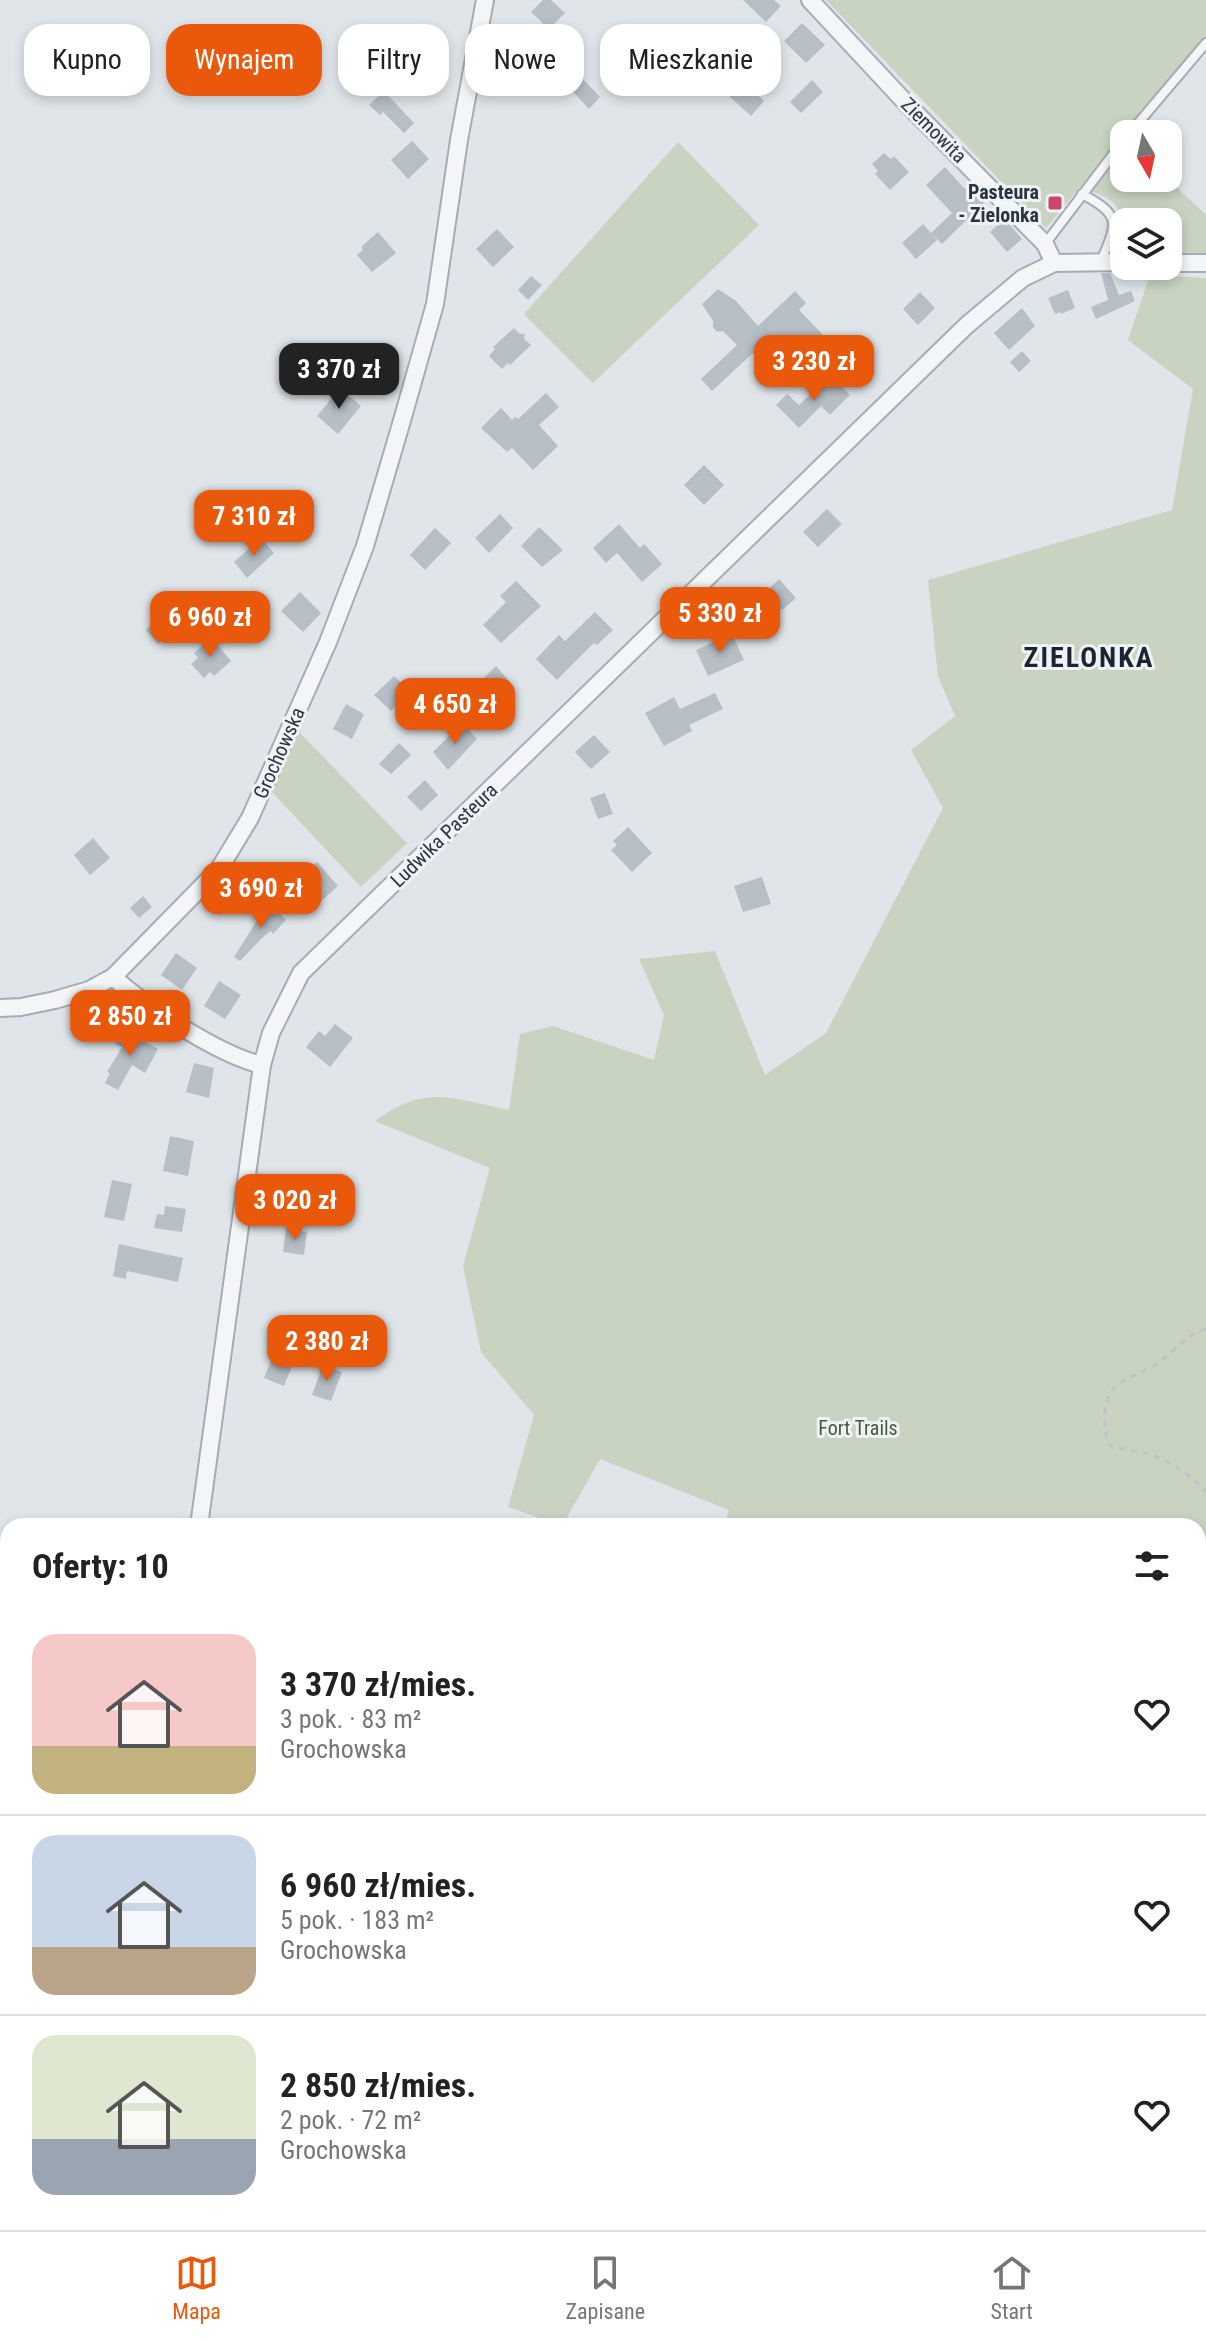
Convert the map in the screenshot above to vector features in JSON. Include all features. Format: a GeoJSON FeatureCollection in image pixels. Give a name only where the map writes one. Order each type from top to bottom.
{"type":"FeatureCollection","features":[{"type":"Feature","properties":{"kind":"street","name":"Grochowska"},"geometry":{"type":"LineString","coordinates":[[0,1008],[55,1000],[89,990],[113,977],[219,869],[250,818],[322,657],[360,560],[435,304],[459,140],[485,0]]}},
{"type":"Feature","properties":{"kind":"street","name":"Ziemowita"},"geometry":{"type":"LineString","coordinates":[[810,0],[1045,244],[1054,263]]}},
{"type":"Feature","properties":{"kind":"street","name":"Ludwika Pasteura"},"geometry":{"type":"LineString","coordinates":[[200,1518],[262,1065],[271,1033],[301,973],[957,334],[1023,278],[1054,263],[1110,261]]}},
{"type":"Feature","properties":{"kind":"street"},"geometry":{"type":"LineString","coordinates":[[1182,263],[1206,263]]}},
{"type":"Feature","properties":{"kind":"street"},"geometry":{"type":"LineString","coordinates":[[113,977],[136,998],[240,1060],[262,1065]]}},
{"type":"Feature","properties":{"kind":"lane"},"geometry":{"type":"LineString","coordinates":[[1141,120],[1206,43]]}},
{"type":"Feature","properties":{"kind":"lane"},"geometry":{"type":"LineString","coordinates":[[1045,244],[1110,158]]}},
{"type":"Feature","properties":{"kind":"lane"},"geometry":{"type":"LineString","coordinates":[[1082,194],[1105,207],[1112,217],[1110,240],[1101,261]]}},
{"type":"Feature","properties":{"kind":"path"},"geometry":{"type":"LineString","coordinates":[[1206,1329],[1196,1332],[1157,1364],[1133,1374],[1109,1392],[1105,1425],[1106,1440],[1111,1447],[1174,1463],[1206,1491]]}},
{"type":"Feature","properties":{"kind":"path"},"geometry":{"type":"LineString","coordinates":[[1206,2065],[1206,2076]]}},
{"type":"Feature","properties":{"kind":"green space"},"geometry":{"type":"Polygon","coordinates":[[[826,0],[1206,0],[1206,36],[1136,120],[1110,120],[1110,151],[1046,228],[826,0]]]}},
{"type":"Feature","properties":{"kind":"green space"},"geometry":{"type":"Polygon","coordinates":[[[678,142],[759,225],[593,383],[524,314],[678,142]]]}},
{"type":"Feature","properties":{"kind":"green space"},"geometry":{"type":"Polygon","coordinates":[[[1110,167],[1110,192],[1182,192],[1206,215],[1206,255],[1182,254],[1182,208],[1117,208],[1111,201],[1090,191],[1110,167]]]}},
{"type":"Feature","properties":{"kind":"green space","name":"Fort Trails"},"geometry":{"type":"Polygon","coordinates":[[[1206,278],[1206,1518],[726,1518],[729,1510],[600,1459],[567,1518],[539,1518],[508,1507],[534,1415],[481,1352],[463,1266],[490,1168],[375,1121],[393,1109],[425,1098],[455,1099],[509,1110],[520,1034],[553,1026],[654,1060],[664,1015],[639,959],[715,951],[765,1075],[826,1033],[943,808],[911,750],[955,716],[938,676],[928,580],[1172,510],[1193,389],[1128,340],[1148,280],[1206,278]]]}},
{"type":"Feature","properties":{"kind":"green space"},"geometry":{"type":"Polygon","coordinates":[[[298,731],[407,843],[361,887],[271,791],[298,731]]]}},
{"type":"Feature","properties":{"kind":"building"},"geometry":{"type":"Polygon","coordinates":[[[543,0],[551,0],[565,13],[554,24],[544,24],[531,12],[543,0]]]}},
{"type":"Feature","properties":{"kind":"building"},"geometry":{"type":"Polygon","coordinates":[[[743,0],[774,0],[781,6],[766,22],[743,0]]]}},
{"type":"Feature","properties":{"kind":"building"},"geometry":{"type":"Polygon","coordinates":[[[802,23],[825,45],[806,63],[784,41],[802,23]]]}},
{"type":"Feature","properties":{"kind":"building"},"geometry":{"type":"Polygon","coordinates":[[[584,80],[600,97],[589,109],[577,96],[584,96],[584,80]]]}},
{"type":"Feature","properties":{"kind":"building"},"geometry":{"type":"Polygon","coordinates":[[[812,80],[823,92],[801,113],[790,102],[812,80]]]}},
{"type":"Feature","properties":{"kind":"building"},"geometry":{"type":"Polygon","coordinates":[[[379,96],[389,96],[414,123],[404,133],[383,112],[380,115],[369,105],[379,96]]]}},
{"type":"Feature","properties":{"kind":"building"},"geometry":{"type":"Polygon","coordinates":[[[729,96],[759,96],[764,101],[751,116],[729,96]]]}},
{"type":"Feature","properties":{"kind":"building"},"geometry":{"type":"Polygon","coordinates":[[[412,141],[429,159],[408,179],[391,160],[412,141]]]}},
{"type":"Feature","properties":{"kind":"building"},"geometry":{"type":"Polygon","coordinates":[[[884,153],[891,159],[894,156],[909,172],[890,190],[875,174],[878,171],[872,164],[884,153]]]}},
{"type":"Feature","properties":{"kind":"building"},"geometry":{"type":"Polygon","coordinates":[[[945,167],[963,187],[972,193],[975,190],[986,201],[942,244],[931,233],[952,213],[926,185],[945,167]]]}},
{"type":"Feature","properties":{"kind":"building"},"geometry":{"type":"Polygon","coordinates":[[[1005,219],[1022,239],[1007,252],[990,232],[1005,219]]]}},
{"type":"Feature","properties":{"kind":"building"},"geometry":{"type":"Polygon","coordinates":[[[923,224],[937,240],[916,259],[902,243],[923,224]]]}},
{"type":"Feature","properties":{"kind":"building"},"geometry":{"type":"Polygon","coordinates":[[[497,229],[514,247],[493,267],[476,249],[497,229]]]}},
{"type":"Feature","properties":{"kind":"building"},"geometry":{"type":"Polygon","coordinates":[[[378,232],[396,253],[372,272],[357,255],[363,250],[361,247],[378,232]]]}},
{"type":"Feature","properties":{"kind":"building"},"geometry":{"type":"Polygon","coordinates":[[[1101,273],[1110,273],[1110,280],[1113,280],[1119,295],[1131,291],[1135,301],[1096,319],[1091,307],[1108,300],[1101,273]]]}},
{"type":"Feature","properties":{"kind":"building"},"geometry":{"type":"Polygon","coordinates":[[[531,276],[542,285],[528,300],[518,290],[531,276]]]}},
{"type":"Feature","properties":{"kind":"building"},"geometry":{"type":"Polygon","coordinates":[[[718,289],[736,301],[758,326],[795,291],[806,303],[799,310],[826,338],[780,382],[753,353],[712,391],[701,379],[737,345],[723,331],[717,332],[702,304],[718,289]]]}},
{"type":"Feature","properties":{"kind":"building"},"geometry":{"type":"Polygon","coordinates":[[[1068,290],[1075,308],[1055,314],[1048,298],[1068,290]]]}},
{"type":"Feature","properties":{"kind":"building"},"geometry":{"type":"Polygon","coordinates":[[[920,292],[935,308],[918,325],[903,309],[920,292]]]}},
{"type":"Feature","properties":{"kind":"building"},"geometry":{"type":"Polygon","coordinates":[[[1022,308],[1035,326],[1009,350],[994,333],[1022,308]]]}},
{"type":"Feature","properties":{"kind":"building"},"geometry":{"type":"Polygon","coordinates":[[[514,328],[525,334],[524,339],[531,345],[502,369],[489,356],[495,349],[493,347],[514,328]]]}},
{"type":"Feature","properties":{"kind":"building"},"geometry":{"type":"Polygon","coordinates":[[[1022,351],[1031,361],[1019,372],[1010,362],[1022,351]]]}},
{"type":"Feature","properties":{"kind":"building"},"geometry":{"type":"Polygon","coordinates":[[[834,378],[850,395],[830,415],[821,406],[799,428],[776,405],[787,394],[799,405],[822,384],[825,387],[834,378]]]}},
{"type":"Feature","properties":{"kind":"building"},"geometry":{"type":"Polygon","coordinates":[[[340,388],[361,406],[338,434],[317,416],[340,388]]]}},
{"type":"Feature","properties":{"kind":"building"},"geometry":{"type":"Polygon","coordinates":[[[546,393],[559,407],[539,425],[558,446],[533,470],[512,448],[507,452],[481,428],[501,408],[512,420],[515,417],[518,419],[546,393]]]}},
{"type":"Feature","properties":{"kind":"building"},"geometry":{"type":"Polygon","coordinates":[[[704,465],[724,485],[704,505],[684,485],[704,465]]]}},
{"type":"Feature","properties":{"kind":"building"},"geometry":{"type":"Polygon","coordinates":[[[827,509],[842,524],[818,547],[803,532],[827,509]]]}},
{"type":"Feature","properties":{"kind":"building"},"geometry":{"type":"Polygon","coordinates":[[[500,514],[513,528],[489,553],[475,538],[500,514]]]}},
{"type":"Feature","properties":{"kind":"building"},"geometry":{"type":"Polygon","coordinates":[[[619,524],[640,548],[644,544],[662,564],[642,582],[617,553],[606,563],[593,548],[619,524]]]}},
{"type":"Feature","properties":{"kind":"building"},"geometry":{"type":"Polygon","coordinates":[[[539,527],[563,550],[542,567],[521,546],[539,527]]]}},
{"type":"Feature","properties":{"kind":"building"},"geometry":{"type":"Polygon","coordinates":[[[435,528],[451,543],[425,570],[410,555],[435,528]]]}},
{"type":"Feature","properties":{"kind":"building"},"geometry":{"type":"Polygon","coordinates":[[[261,538],[274,553],[247,578],[234,562],[261,538]]]}},
{"type":"Feature","properties":{"kind":"building"},"geometry":{"type":"Polygon","coordinates":[[[779,579],[796,598],[782,610],[766,591],[779,579]]]}},
{"type":"Feature","properties":{"kind":"building"},"geometry":{"type":"Polygon","coordinates":[[[516,581],[541,606],[501,643],[483,625],[506,602],[500,596],[516,581]]]}},
{"type":"Feature","properties":{"kind":"building"},"geometry":{"type":"Polygon","coordinates":[[[300,592],[321,613],[303,632],[281,611],[300,592]]]}},
{"type":"Feature","properties":{"kind":"building"},"geometry":{"type":"Polygon","coordinates":[[[595,612],[613,630],[597,645],[594,643],[557,680],[536,659],[559,635],[565,641],[595,612]]]}},
{"type":"Feature","properties":{"kind":"building"},"geometry":{"type":"Polygon","coordinates":[[[158,619],[170,634],[158,644],[146,630],[158,619]]]}},
{"type":"Feature","properties":{"kind":"building"},"geometry":{"type":"Polygon","coordinates":[[[732,634],[744,660],[708,676],[696,650],[732,634]]]}},
{"type":"Feature","properties":{"kind":"building"},"geometry":{"type":"Polygon","coordinates":[[[212,638],[231,661],[214,676],[210,672],[204,678],[191,664],[198,658],[194,653],[212,638]]]}},
{"type":"Feature","properties":{"kind":"building"},"geometry":{"type":"Polygon","coordinates":[[[496,666],[510,682],[497,694],[483,679],[496,666]]]}},
{"type":"Feature","properties":{"kind":"building"},"geometry":{"type":"Polygon","coordinates":[[[394,676],[410,691],[391,711],[374,695],[394,676]]]}},
{"type":"Feature","properties":{"kind":"building"},"geometry":{"type":"Polygon","coordinates":[[[715,693],[723,709],[689,725],[692,731],[664,746],[645,713],[674,697],[680,709],[715,693]]]}},
{"type":"Feature","properties":{"kind":"building"},"geometry":{"type":"Polygon","coordinates":[[[346,704],[364,714],[352,739],[333,729],[346,704]]]}},
{"type":"Feature","properties":{"kind":"building"},"geometry":{"type":"Polygon","coordinates":[[[462,723],[477,739],[448,770],[433,752],[462,723]]]}},
{"type":"Feature","properties":{"kind":"building"},"geometry":{"type":"Polygon","coordinates":[[[594,735],[610,752],[591,769],[575,752],[594,735]]]}},
{"type":"Feature","properties":{"kind":"building"},"geometry":{"type":"Polygon","coordinates":[[[399,743],[411,755],[391,774],[379,764],[399,743]]]}},
{"type":"Feature","properties":{"kind":"building"},"geometry":{"type":"Polygon","coordinates":[[[425,780],[438,795],[421,811],[407,797],[425,780]]]}},
{"type":"Feature","properties":{"kind":"building"},"geometry":{"type":"Polygon","coordinates":[[[605,793],[613,814],[598,819],[590,798],[605,793]]]}},
{"type":"Feature","properties":{"kind":"building"},"geometry":{"type":"Polygon","coordinates":[[[628,827],[652,853],[632,872],[611,850],[617,845],[613,841],[628,827]]]}},
{"type":"Feature","properties":{"kind":"building"},"geometry":{"type":"Polygon","coordinates":[[[93,838],[110,858],[90,875],[74,855],[93,838]]]}},
{"type":"Feature","properties":{"kind":"building"},"geometry":{"type":"Polygon","coordinates":[[[317,862],[338,886],[310,911],[288,886],[317,862]]]}},
{"type":"Feature","properties":{"kind":"building"},"geometry":{"type":"Polygon","coordinates":[[[762,877],[771,904],[743,912],[734,886],[762,877]]]}},
{"type":"Feature","properties":{"kind":"building"},"geometry":{"type":"Polygon","coordinates":[[[143,896],[152,907],[139,918],[130,908],[143,896]]]}},
{"type":"Feature","properties":{"kind":"building"},"geometry":{"type":"Polygon","coordinates":[[[268,903],[286,920],[273,934],[271,931],[263,937],[240,961],[234,957],[268,903]]]}},
{"type":"Feature","properties":{"kind":"building"},"geometry":{"type":"Polygon","coordinates":[[[176,953],[197,968],[182,990],[161,975],[176,953]]]}},
{"type":"Feature","properties":{"kind":"building"},"geometry":{"type":"Polygon","coordinates":[[[219,981],[241,995],[225,1019],[204,1006],[219,981]]]}},
{"type":"Feature","properties":{"kind":"building"},"geometry":{"type":"Polygon","coordinates":[[[335,1024],[353,1038],[330,1067],[306,1047],[319,1031],[325,1036],[335,1024]]]}},
{"type":"Feature","properties":{"kind":"building"},"geometry":{"type":"Polygon","coordinates":[[[123,1029],[158,1049],[145,1073],[132,1065],[118,1090],[105,1083],[110,1073],[107,1072],[122,1047],[115,1044],[123,1029]]]}},
{"type":"Feature","properties":{"kind":"building"},"geometry":{"type":"Polygon","coordinates":[[[194,1063],[214,1068],[209,1098],[186,1092],[194,1063]]]}},
{"type":"Feature","properties":{"kind":"building"},"geometry":{"type":"Polygon","coordinates":[[[170,1136],[194,1141],[188,1176],[163,1171],[170,1136]]]}},
{"type":"Feature","properties":{"kind":"building"},"geometry":{"type":"Polygon","coordinates":[[[112,1180],[132,1184],[124,1221],[104,1217],[112,1180]]]}},
{"type":"Feature","properties":{"kind":"building"},"geometry":{"type":"Polygon","coordinates":[[[165,1206],[186,1209],[182,1232],[154,1228],[157,1214],[164,1215],[165,1206]]]}},
{"type":"Feature","properties":{"kind":"building"},"geometry":{"type":"Polygon","coordinates":[[[286,1228],[307,1232],[304,1255],[283,1252],[286,1228]]]}},
{"type":"Feature","properties":{"kind":"building"},"geometry":{"type":"Polygon","coordinates":[[[119,1244],[183,1258],[178,1282],[127,1271],[126,1279],[113,1276],[119,1244]]]}},
{"type":"Feature","properties":{"kind":"building"},"geometry":{"type":"Polygon","coordinates":[[[273,1356],[293,1364],[284,1386],[264,1378],[273,1356]]]}},
{"type":"Feature","properties":{"kind":"building"},"geometry":{"type":"Polygon","coordinates":[[[323,1365],[342,1372],[331,1401],[312,1395],[323,1365]]]}},
{"type":"Feature","properties":{"kind":"place","name":"Pasteura - Zielonka"},"geometry":{"type":"Point","coordinates":[1055,203]}},
{"type":"Feature","properties":{"kind":"district","name":"ZIELONKA"},"geometry":{"type":"Point","coordinates":[1089,657]}}]}
